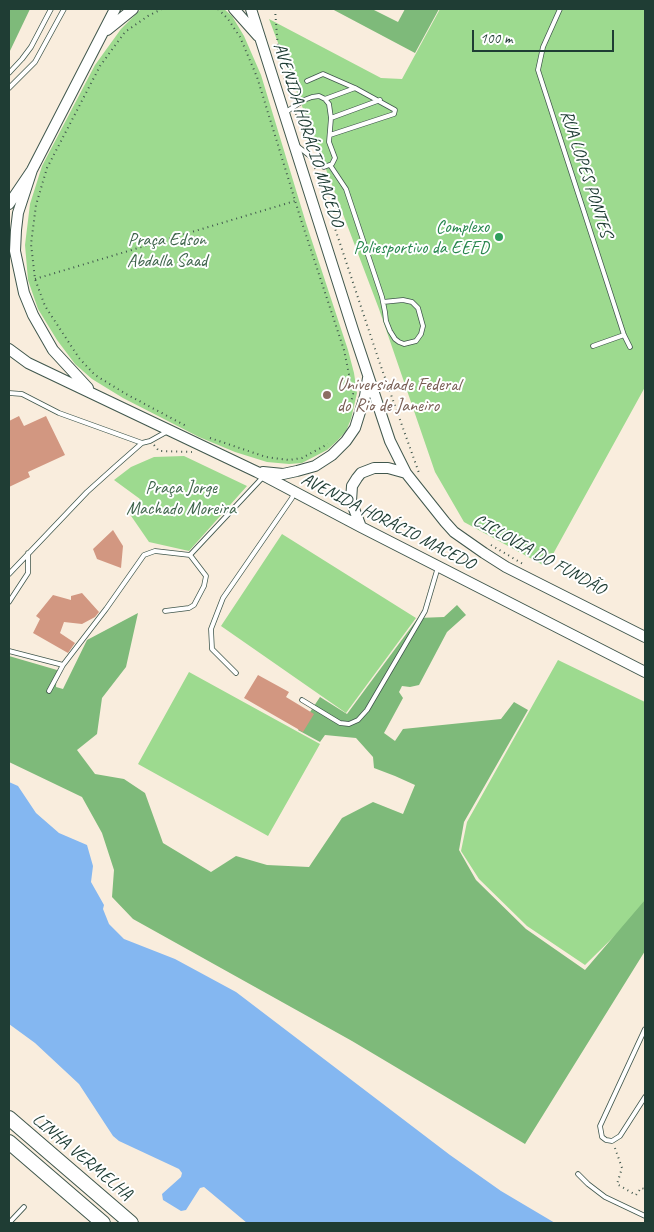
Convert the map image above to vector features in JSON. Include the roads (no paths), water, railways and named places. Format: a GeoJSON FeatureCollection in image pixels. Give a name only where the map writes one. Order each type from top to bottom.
{"type":"FeatureCollection","features":[{"type":"Feature","properties":{"kind":"highway","name":"LINHA VERMELHA"},"geometry":{"type":"LineString","coordinates":[[9,1118],[58,1162],[132,1223]]}},
{"type":"Feature","properties":{"kind":"highway","name":"LINHA VERMELHA"},"geometry":{"type":"LineString","coordinates":[[9,1142],[103,1223]]}},
{"type":"Feature","properties":{"kind":"street"},"geometry":{"type":"LineString","coordinates":[[9,204],[32,170],[115,9]]}},
{"type":"Feature","properties":{"kind":"street"},"geometry":{"type":"LineString","coordinates":[[103,34],[133,9]]}},
{"type":"Feature","properties":{"kind":"street"},"geometry":{"type":"LineString","coordinates":[[234,9],[260,39]]}},
{"type":"Feature","properties":{"kind":"street","name":"AVENIDA HORÁCIO MACEDO"},"geometry":{"type":"LineString","coordinates":[[252,10],[390,441],[406,473],[445,522],[476,548],[506,567],[645,637]]}},
{"type":"Feature","properties":{"kind":"street"},"geometry":{"type":"LineString","coordinates":[[32,170],[18,213],[16,230],[15,251],[24,293],[33,315],[53,350],[92,392]]}},
{"type":"Feature","properties":{"kind":"street","name":"AVENIDA HORÁCIO MACEDO"},"geometry":{"type":"LineString","coordinates":[[9,349],[28,363],[261,474],[645,672]]}},
{"type":"Feature","properties":{"kind":"street"},"geometry":{"type":"LineString","coordinates":[[261,474],[297,472],[315,466],[332,455],[346,441],[355,428],[369,376]]}},
{"type":"Feature","properties":{"kind":"street"},"geometry":{"type":"LineString","coordinates":[[361,527],[351,494],[352,486],[357,478],[374,468],[388,468],[406,473]]}},
{"type":"Feature","properties":{"kind":"lane"},"geometry":{"type":"LineString","coordinates":[[9,73],[31,48],[50,9]]}},
{"type":"Feature","properties":{"kind":"lane"},"geometry":{"type":"LineString","coordinates":[[9,88],[41,53],[64,9]]}},
{"type":"Feature","properties":{"kind":"lane","name":"RUA LOPES PONTES"},"geometry":{"type":"LineString","coordinates":[[560,9],[543,47],[538,70],[624,335],[630,347]]}},
{"type":"Feature","properties":{"kind":"lane"},"geometry":{"type":"LineString","coordinates":[[307,80],[323,74],[380,100],[395,110],[394,114],[330,135]]}},
{"type":"Feature","properties":{"kind":"lane"},"geometry":{"type":"LineString","coordinates":[[325,99],[355,88]]}},
{"type":"Feature","properties":{"kind":"lane"},"geometry":{"type":"LineString","coordinates":[[284,113],[312,97],[319,96],[325,99],[330,110],[330,142],[334,158],[330,166]]}},
{"type":"Feature","properties":{"kind":"lane"},"geometry":{"type":"LineString","coordinates":[[331,118],[380,100]]}},
{"type":"Feature","properties":{"kind":"lane"},"geometry":{"type":"LineString","coordinates":[[293,142],[324,166],[330,166]]}},
{"type":"Feature","properties":{"kind":"lane"},"geometry":{"type":"LineString","coordinates":[[330,166],[346,189],[383,302],[386,321],[395,339],[404,344],[416,340],[421,334],[422,326],[418,308],[412,302],[403,300],[383,302]]}},
{"type":"Feature","properties":{"kind":"lane"},"geometry":{"type":"LineString","coordinates":[[593,346],[624,335]]}},
{"type":"Feature","properties":{"kind":"lane"},"geometry":{"type":"LineString","coordinates":[[9,393],[22,394],[59,413],[142,443]]}},
{"type":"Feature","properties":{"kind":"lane"},"geometry":{"type":"LineString","coordinates":[[9,574],[87,492],[142,443],[150,441],[170,429]]}},
{"type":"Feature","properties":{"kind":"lane"},"geometry":{"type":"LineString","coordinates":[[190,555],[261,474]]}},
{"type":"Feature","properties":{"kind":"lane"},"geometry":{"type":"LineString","coordinates":[[236,673],[212,649],[211,629],[223,598],[292,498],[294,492]]}},
{"type":"Feature","properties":{"kind":"lane"},"geometry":{"type":"LineString","coordinates":[[49,691],[62,665],[106,609],[144,555],[155,551],[190,555],[206,576],[204,586],[194,605],[183,610],[165,611]]}},
{"type":"Feature","properties":{"kind":"lane"},"geometry":{"type":"LineString","coordinates":[[9,602],[28,573],[28,553]]}},
{"type":"Feature","properties":{"kind":"lane"},"geometry":{"type":"LineString","coordinates":[[302,700],[340,723],[349,724],[358,720],[367,710],[425,612],[438,566]]}},
{"type":"Feature","properties":{"kind":"lane"},"geometry":{"type":"LineString","coordinates":[[9,567],[14,568]]}},
{"type":"Feature","properties":{"kind":"lane"},"geometry":{"type":"LineString","coordinates":[[9,651],[62,665]]}},
{"type":"Feature","properties":{"kind":"lane"},"geometry":{"type":"LineString","coordinates":[[645,1029],[600,1126],[602,1137],[612,1141],[620,1136],[645,1097]]}},
{"type":"Feature","properties":{"kind":"lane"},"geometry":{"type":"LineString","coordinates":[[578,1174],[605,1197],[645,1216]]}},
{"type":"Feature","properties":{"kind":"lane"},"geometry":{"type":"LineString","coordinates":[[9,1223],[24,1207]]}},
{"type":"Feature","properties":{"kind":"water"},"geometry":{"type":"Polygon","coordinates":[[[9,782],[18,786],[36,813],[59,833],[87,845],[93,866],[91,882],[104,905],[103,909],[109,924],[124,939],[175,959],[236,992],[450,1155],[501,1191],[555,1223],[247,1223],[204,1187],[200,1188],[186,1210],[181,1211],[163,1200],[162,1194],[181,1177],[182,1173],[179,1169],[119,1141],[113,1136],[79,1084],[35,1043],[9,1024],[9,782]]]}},
{"type":"Feature","properties":{"kind":"place","name":"Complexo Poliesportivo da EEFD"},"geometry":{"type":"Point","coordinates":[499,237]}},
{"type":"Feature","properties":{"kind":"place","name":"Universidade Federal do Rio de Janeiro"},"geometry":{"type":"Point","coordinates":[327,395]}},
{"type":"Feature","properties":{"kind":"park label","name":"Praça Edson Abdalla Saad"},"geometry":{"type":"Point","coordinates":[167,250]}},
{"type":"Feature","properties":{"kind":"park label","name":"Praça Jorge Machado Moreira"},"geometry":{"type":"Point","coordinates":[181,498]}}]}
